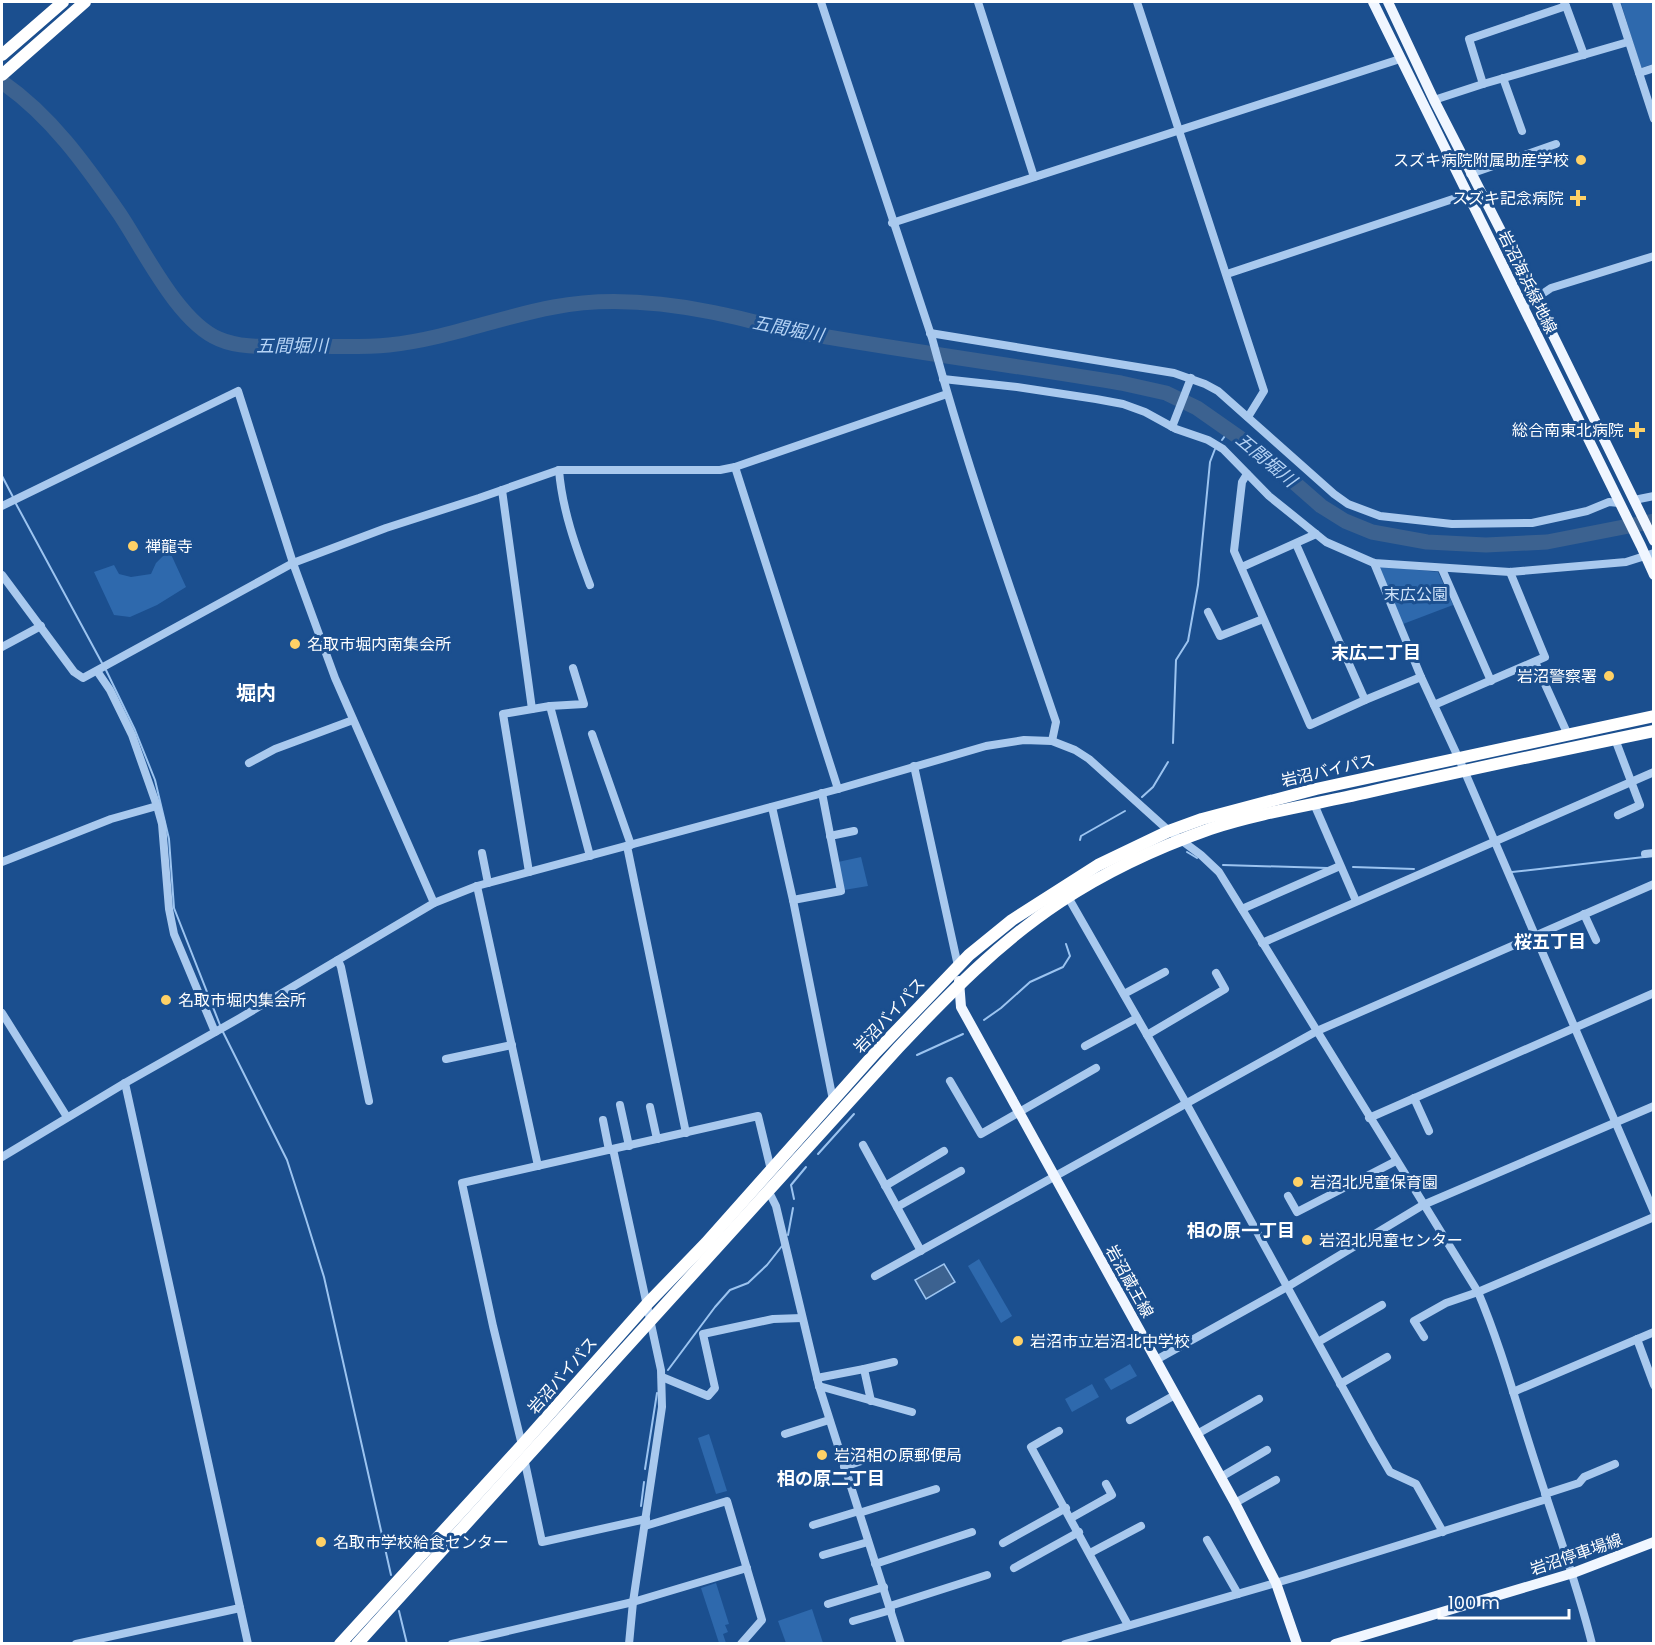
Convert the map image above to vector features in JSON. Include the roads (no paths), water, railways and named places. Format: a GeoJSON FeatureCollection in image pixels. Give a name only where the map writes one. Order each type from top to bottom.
{"type":"FeatureCollection","features":[{"type":"Feature","properties":{"kind":"highway"},"geometry":{"type":"LineString","coordinates":[[2,55],[63,2]]}},
{"type":"Feature","properties":{"kind":"highway"},"geometry":{"type":"LineString","coordinates":[[2,75],[82,4]]}},
{"type":"Feature","properties":{"kind":"highway","name":"岩沼バイパス"},"geometry":{"type":"LineString","coordinates":[[357,1644],[768,1190],[959,984],[1023,928],[1068,897],[1112,873],[1182,840],[1233,822],[1314,804],[1568,735],[1653,716]]}},
{"type":"Feature","properties":{"kind":"highway","name":"岩沼バイパス"},"geometry":{"type":"LineString","coordinates":[[340,1644],[648,1303],[706,1243],[833,1100],[958,966],[1012,920],[1098,864],[1169,831],[1202,819],[1267,801],[1653,731]]}},
{"type":"Feature","properties":{"kind":"main road","name":"岩沼海浜緑地線"},"geometry":{"type":"LineString","coordinates":[[1373,2],[1621,507],[1647,552]]}},
{"type":"Feature","properties":{"kind":"main road","name":"岩沼海浜緑地線"},"geometry":{"type":"LineString","coordinates":[[1388,2],[1470,174],[1535,299],[1653,541]]}},
{"type":"Feature","properties":{"kind":"main road"},"geometry":{"type":"LineString","coordinates":[[1647,552],[1653,575]]}},
{"type":"Feature","properties":{"kind":"main road","name":"岩沼蔵王線"},"geometry":{"type":"LineString","coordinates":[[958,966],[961,1007],[1235,1503],[1276,1583],[1297,1644]]}},
{"type":"Feature","properties":{"kind":"main road","name":"岩沼停車場線"},"geometry":{"type":"LineString","coordinates":[[1335,1644],[1573,1573],[1653,1542]]}},
{"type":"Feature","properties":{"kind":"street"},"geometry":{"type":"LineString","coordinates":[[821,2],[892,223],[931,335],[947,394],[1056,722],[1052,741]]}},
{"type":"Feature","properties":{"kind":"street"},"geometry":{"type":"LineString","coordinates":[[978,2],[1034,177]]}},
{"type":"Feature","properties":{"kind":"street"},"geometry":{"type":"LineString","coordinates":[[1137,2],[1264,391],[1248,417]]}},
{"type":"Feature","properties":{"kind":"street"},"geometry":{"type":"LineString","coordinates":[[1616,2],[1653,119]]}},
{"type":"Feature","properties":{"kind":"street"},"geometry":{"type":"LineString","coordinates":[[1483,84],[1469,39],[1565,4],[1584,55]]}},
{"type":"Feature","properties":{"kind":"street"},"geometry":{"type":"LineString","coordinates":[[1434,100],[1628,42]]}},
{"type":"Feature","properties":{"kind":"street"},"geometry":{"type":"LineString","coordinates":[[892,223],[1400,59]]}},
{"type":"Feature","properties":{"kind":"street"},"geometry":{"type":"LineString","coordinates":[[1639,73],[1653,68]]}},
{"type":"Feature","properties":{"kind":"street"},"geometry":{"type":"LineString","coordinates":[[1503,78],[1522,132]]}},
{"type":"Feature","properties":{"kind":"street"},"geometry":{"type":"LineString","coordinates":[[1470,174],[1556,144]]}},
{"type":"Feature","properties":{"kind":"street"},"geometry":{"type":"LineString","coordinates":[[1227,274],[1468,194]]}},
{"type":"Feature","properties":{"kind":"street"},"geometry":{"type":"LineString","coordinates":[[1523,307],[1551,288],[1653,256]]}},
{"type":"Feature","properties":{"kind":"street"},"geometry":{"type":"LineString","coordinates":[[931,335],[1174,373],[1218,391],[1334,494],[1348,504],[1380,516],[1452,524],[1532,523],[1587,511],[1609,502],[1621,507]]}},
{"type":"Feature","properties":{"kind":"street"},"geometry":{"type":"LineString","coordinates":[[943,377],[1123,404],[1172,424],[1223,449],[1269,496],[1316,534],[1342,551],[1374,563],[1510,572],[1626,562],[1647,552]]}},
{"type":"Feature","properties":{"kind":"street"},"geometry":{"type":"LineString","coordinates":[[1172,424],[1191,380]]}},
{"type":"Feature","properties":{"kind":"street"},"geometry":{"type":"LineString","coordinates":[[5,504],[238,391],[293,563],[335,678],[434,903]]}},
{"type":"Feature","properties":{"kind":"street"},"geometry":{"type":"LineString","coordinates":[[2,575],[74,672],[83,678],[293,563],[386,528],[559,470],[720,470],[735,467],[947,394]]}},
{"type":"Feature","properties":{"kind":"street"},"geometry":{"type":"LineString","coordinates":[[735,467],[838,789]]}},
{"type":"Feature","properties":{"kind":"street"},"geometry":{"type":"LineString","coordinates":[[559,470],[561,492],[580,560],[590,585]]}},
{"type":"Feature","properties":{"kind":"street"},"geometry":{"type":"LineString","coordinates":[[1247,474],[1242,482],[1234,551],[1310,725],[1421,677]]}},
{"type":"Feature","properties":{"kind":"street"},"geometry":{"type":"LineString","coordinates":[[502,490],[532,709]]}},
{"type":"Feature","properties":{"kind":"street"},"geometry":{"type":"LineString","coordinates":[[1635,503],[1653,496]]}},
{"type":"Feature","properties":{"kind":"street"},"geometry":{"type":"LineString","coordinates":[[1242,567],[1316,534]]}},
{"type":"Feature","properties":{"kind":"street"},"geometry":{"type":"LineString","coordinates":[[1296,544],[1365,700]]}},
{"type":"Feature","properties":{"kind":"street"},"geometry":{"type":"LineString","coordinates":[[1374,563],[1421,677],[1461,764],[1653,1212]]}},
{"type":"Feature","properties":{"kind":"street"},"geometry":{"type":"LineString","coordinates":[[1442,569],[1491,681]]}},
{"type":"Feature","properties":{"kind":"street"},"geometry":{"type":"LineString","coordinates":[[1434,705],[1545,657],[1510,572]]}},
{"type":"Feature","properties":{"kind":"street"},"geometry":{"type":"LineString","coordinates":[[1208,612],[1220,636],[1263,619]]}},
{"type":"Feature","properties":{"kind":"street"},"geometry":{"type":"LineString","coordinates":[[2,647],[41,626]]}},
{"type":"Feature","properties":{"kind":"street"},"geometry":{"type":"LineString","coordinates":[[1535,662],[1568,735]]}},
{"type":"Feature","properties":{"kind":"street"},"geometry":{"type":"LineString","coordinates":[[530,872],[503,714],[550,706],[584,704],[573,668]]}},
{"type":"Feature","properties":{"kind":"street"},"geometry":{"type":"LineString","coordinates":[[101,669],[132,735],[162,824],[169,909],[174,934],[218,1030]]}},
{"type":"Feature","properties":{"kind":"street"},"geometry":{"type":"LineString","coordinates":[[550,706],[590,856]]}},
{"type":"Feature","properties":{"kind":"street"},"geometry":{"type":"LineString","coordinates":[[249,764],[275,749],[353,720]]}},
{"type":"Feature","properties":{"kind":"street"},"geometry":{"type":"LineString","coordinates":[[592,734],[629,846],[686,1133]]}},
{"type":"Feature","properties":{"kind":"street"},"geometry":{"type":"LineString","coordinates":[[1615,739],[1640,806],[1618,815]]}},
{"type":"Feature","properties":{"kind":"street"},"geometry":{"type":"LineString","coordinates":[[2,1157],[124,1083],[434,903],[477,886],[822,794],[986,746],[1024,740],[1052,741],[1075,750],[1089,759],[1169,831],[1219,872],[1478,1293],[1497,1338],[1546,1497],[1573,1573],[1592,1644]]}},
{"type":"Feature","properties":{"kind":"street"},"geometry":{"type":"LineString","coordinates":[[914,766],[958,966]]}},
{"type":"Feature","properties":{"kind":"street"},"geometry":{"type":"LineString","coordinates":[[1262,943],[1653,772]]}},
{"type":"Feature","properties":{"kind":"street"},"geometry":{"type":"LineString","coordinates":[[793,900],[841,891],[822,794]]}},
{"type":"Feature","properties":{"kind":"street"},"geometry":{"type":"LineString","coordinates":[[1314,804],[1356,901]]}},
{"type":"Feature","properties":{"kind":"street"},"geometry":{"type":"LineString","coordinates":[[2,862],[111,819],[157,806]]}},
{"type":"Feature","properties":{"kind":"street"},"geometry":{"type":"LineString","coordinates":[[772,807],[833,1100]]}},
{"type":"Feature","properties":{"kind":"street"},"geometry":{"type":"LineString","coordinates":[[830,836],[854,831]]}},
{"type":"Feature","properties":{"kind":"street"},"geometry":{"type":"LineString","coordinates":[[482,853],[488,883]]}},
{"type":"Feature","properties":{"kind":"street"},"geometry":{"type":"LineString","coordinates":[[1242,909],[1340,866]]}},
{"type":"Feature","properties":{"kind":"street"},"geometry":{"type":"LineString","coordinates":[[875,1276],[1317,1031],[1653,884]]}},
{"type":"Feature","properties":{"kind":"street"},"geometry":{"type":"LineString","coordinates":[[477,886],[537,1166]]}},
{"type":"Feature","properties":{"kind":"street"},"geometry":{"type":"LineString","coordinates":[[1068,897],[1390,1472],[1416,1484],[1443,1532]]}},
{"type":"Feature","properties":{"kind":"street"},"geometry":{"type":"LineString","coordinates":[[1584,914],[1596,940]]}},
{"type":"Feature","properties":{"kind":"street"},"geometry":{"type":"LineString","coordinates":[[338,960],[369,1101]]}},
{"type":"Feature","properties":{"kind":"street"},"geometry":{"type":"LineString","coordinates":[[1124,994],[1165,972]]}},
{"type":"Feature","properties":{"kind":"street"},"geometry":{"type":"LineString","coordinates":[[1147,1035],[1225,989],[1216,973]]}},
{"type":"Feature","properties":{"kind":"street"},"geometry":{"type":"LineString","coordinates":[[1370,1118],[1653,993]]}},
{"type":"Feature","properties":{"kind":"street"},"geometry":{"type":"LineString","coordinates":[[2,1013],[67,1117]]}},
{"type":"Feature","properties":{"kind":"street"},"geometry":{"type":"LineString","coordinates":[[1085,1047],[1137,1018]]}},
{"type":"Feature","properties":{"kind":"street"},"geometry":{"type":"LineString","coordinates":[[446,1059],[512,1045]]}},
{"type":"Feature","properties":{"kind":"street"},"geometry":{"type":"LineString","coordinates":[[950,1081],[981,1134],[1096,1068]]}},
{"type":"Feature","properties":{"kind":"street"},"geometry":{"type":"LineString","coordinates":[[124,1083],[248,1644]]}},
{"type":"Feature","properties":{"kind":"street"},"geometry":{"type":"LineString","coordinates":[[1414,1098],[1430,1131]]}},
{"type":"Feature","properties":{"kind":"street"},"geometry":{"type":"LineString","coordinates":[[620,1105],[629,1146]]}},
{"type":"Feature","properties":{"kind":"street"},"geometry":{"type":"LineString","coordinates":[[1156,1360],[1287,1287],[1423,1205],[1653,1106]]}},
{"type":"Feature","properties":{"kind":"street"},"geometry":{"type":"LineString","coordinates":[[650,1107],[657,1139]]}},
{"type":"Feature","properties":{"kind":"street"},"geometry":{"type":"LineString","coordinates":[[522,1445],[462,1183],[758,1116],[771,1170]]}},
{"type":"Feature","properties":{"kind":"street"},"geometry":{"type":"LineString","coordinates":[[603,1120],[648,1303],[662,1377],[662,1407],[633,1602],[629,1644]]}},
{"type":"Feature","properties":{"kind":"street"},"geometry":{"type":"LineString","coordinates":[[863,1145],[921,1251]]}},
{"type":"Feature","properties":{"kind":"street"},"geometry":{"type":"LineString","coordinates":[[885,1186],[944,1151]]}},
{"type":"Feature","properties":{"kind":"street"},"geometry":{"type":"LineString","coordinates":[[1288,1196],[1297,1212],[1396,1161]]}},
{"type":"Feature","properties":{"kind":"street"},"geometry":{"type":"LineString","coordinates":[[897,1207],[961,1171]]}},
{"type":"Feature","properties":{"kind":"street"},"geometry":{"type":"LineString","coordinates":[[768,1190],[776,1206],[829,1420],[901,1644]]}},
{"type":"Feature","properties":{"kind":"street"},"geometry":{"type":"LineString","coordinates":[[1424,1337],[1414,1321],[1446,1303],[1478,1293],[1653,1217]]}},
{"type":"Feature","properties":{"kind":"street"},"geometry":{"type":"LineString","coordinates":[[1318,1342],[1382,1305]]}},
{"type":"Feature","properties":{"kind":"street"},"geometry":{"type":"LineString","coordinates":[[662,1377],[708,1396],[715,1388],[702,1334],[771,1319],[802,1318]]}},
{"type":"Feature","properties":{"kind":"street"},"geometry":{"type":"LineString","coordinates":[[1513,1392],[1653,1332]]}},
{"type":"Feature","properties":{"kind":"street"},"geometry":{"type":"LineString","coordinates":[[1637,1339],[1653,1385]]}},
{"type":"Feature","properties":{"kind":"street"},"geometry":{"type":"LineString","coordinates":[[1340,1384],[1387,1357]]}},
{"type":"Feature","properties":{"kind":"street"},"geometry":{"type":"LineString","coordinates":[[818,1382],[894,1362]]}},
{"type":"Feature","properties":{"kind":"street"},"geometry":{"type":"LineString","coordinates":[[864,1369],[871,1401]]}},
{"type":"Feature","properties":{"kind":"street"},"geometry":{"type":"LineString","coordinates":[[818,1382],[871,1401],[912,1412]]}},
{"type":"Feature","properties":{"kind":"street"},"geometry":{"type":"LineString","coordinates":[[1130,1420],[1175,1395]]}},
{"type":"Feature","properties":{"kind":"street"},"geometry":{"type":"LineString","coordinates":[[1197,1434],[1259,1399]]}},
{"type":"Feature","properties":{"kind":"street"},"geometry":{"type":"LineString","coordinates":[[785,1434],[829,1420]]}},
{"type":"Feature","properties":{"kind":"street"},"geometry":{"type":"LineString","coordinates":[[1059,1431],[1031,1447],[1128,1625]]}},
{"type":"Feature","properties":{"kind":"street"},"geometry":{"type":"LineString","coordinates":[[1221,1477],[1267,1450]]}},
{"type":"Feature","properties":{"kind":"street"},"geometry":{"type":"LineString","coordinates":[[844,1467],[890,1451]]}},
{"type":"Feature","properties":{"kind":"street"},"geometry":{"type":"LineString","coordinates":[[524,1458],[542,1542],[645,1522],[727,1502],[762,1620],[741,1644]]}},
{"type":"Feature","properties":{"kind":"street"},"geometry":{"type":"LineString","coordinates":[[1065,1644],[1443,1532],[1546,1497],[1579,1483],[1584,1476],[1615,1464]]}},
{"type":"Feature","properties":{"kind":"street"},"geometry":{"type":"LineString","coordinates":[[1235,1503],[1276,1480]]}},
{"type":"Feature","properties":{"kind":"street"},"geometry":{"type":"LineString","coordinates":[[1071,1518],[1112,1495],[1106,1484]]}},
{"type":"Feature","properties":{"kind":"street"},"geometry":{"type":"LineString","coordinates":[[813,1526],[936,1489]]}},
{"type":"Feature","properties":{"kind":"street"},"geometry":{"type":"LineString","coordinates":[[1003,1543],[1066,1508]]}},
{"type":"Feature","properties":{"kind":"street"},"geometry":{"type":"LineString","coordinates":[[1090,1553],[1141,1526]]}},
{"type":"Feature","properties":{"kind":"street"},"geometry":{"type":"LineString","coordinates":[[1014,1568],[1079,1532]]}},
{"type":"Feature","properties":{"kind":"street"},"geometry":{"type":"LineString","coordinates":[[875,1564],[972,1533]]}},
{"type":"Feature","properties":{"kind":"street"},"geometry":{"type":"LineString","coordinates":[[1207,1540],[1238,1594]]}},
{"type":"Feature","properties":{"kind":"street"},"geometry":{"type":"LineString","coordinates":[[823,1555],[868,1542]]}},
{"type":"Feature","properties":{"kind":"street"},"geometry":{"type":"LineString","coordinates":[[452,1644],[633,1602],[747,1568]]}},
{"type":"Feature","properties":{"kind":"street"},"geometry":{"type":"LineString","coordinates":[[853,1622],[987,1575]]}},
{"type":"Feature","properties":{"kind":"street"},"geometry":{"type":"LineString","coordinates":[[828,1604],[884,1587]]}},
{"type":"Feature","properties":{"kind":"street"},"geometry":{"type":"LineString","coordinates":[[76,1644],[240,1608]]}},
{"type":"Feature","properties":{"kind":"waterway","name":"五間堀川"},"geometry":{"type":"LineString","coordinates":[[2,82],[20,95],[52,125],[80,159],[119,213],[176,301],[204,330],[228,342],[246,346],[389,345],[431,338],[533,311],[573,304],[633,302],[673,306],[723,314],[798,332],[1121,383],[1166,393],[1197,408],[1257,450],[1321,506],[1345,521],[1372,532],[1427,542],[1486,545],[1547,542],[1654,521]]}},
{"type":"Feature","properties":{"kind":"waterway"},"geometry":{"type":"LineString","coordinates":[[1222,440],[1230,429]]}},
{"type":"Feature","properties":{"kind":"waterway"},"geometry":{"type":"LineString","coordinates":[[1173,743],[1176,660],[1188,641],[1198,585],[1210,462],[1215,449]]}},
{"type":"Feature","properties":{"kind":"waterway"},"geometry":{"type":"LineString","coordinates":[[2,476],[13,497]]}},
{"type":"Feature","properties":{"kind":"waterway"},"geometry":{"type":"LineString","coordinates":[[15,502],[102,663]]}},
{"type":"Feature","properties":{"kind":"waterway"},"geometry":{"type":"LineString","coordinates":[[105,668],[135,730],[155,780],[169,839],[174,908],[220,1025]]}},
{"type":"Feature","properties":{"kind":"waterway"},"geometry":{"type":"LineString","coordinates":[[1142,797],[1153,787],[1168,762]]}},
{"type":"Feature","properties":{"kind":"waterway"},"geometry":{"type":"LineString","coordinates":[[1080,840],[1081,836],[1125,811]]}},
{"type":"Feature","properties":{"kind":"waterway"},"geometry":{"type":"LineString","coordinates":[[1187,852],[1197,858]]}},
{"type":"Feature","properties":{"kind":"waterway"},"geometry":{"type":"LineString","coordinates":[[1512,872],[1644,857]]}},
{"type":"Feature","properties":{"kind":"waterway"},"geometry":{"type":"LineString","coordinates":[[1223,865],[1327,868]]}},
{"type":"Feature","properties":{"kind":"waterway"},"geometry":{"type":"LineString","coordinates":[[1353,867],[1414,869]]}},
{"type":"Feature","properties":{"kind":"waterway"},"geometry":{"type":"LineString","coordinates":[[984,1020],[1030,982],[1063,967],[1070,956],[1066,944]]}},
{"type":"Feature","properties":{"kind":"waterway"},"geometry":{"type":"LineString","coordinates":[[222,1030],[287,1160],[324,1277],[391,1575]]}},
{"type":"Feature","properties":{"kind":"waterway"},"geometry":{"type":"LineString","coordinates":[[917,1055],[963,1034]]}},
{"type":"Feature","properties":{"kind":"waterway"},"geometry":{"type":"LineString","coordinates":[[818,1154],[854,1114]]}},
{"type":"Feature","properties":{"kind":"waterway"},"geometry":{"type":"LineString","coordinates":[[794,1199],[791,1185],[806,1167]]}},
{"type":"Feature","properties":{"kind":"waterway"},"geometry":{"type":"LineString","coordinates":[[788,1235],[793,1208]]}},
{"type":"Feature","properties":{"kind":"waterway"},"geometry":{"type":"LineString","coordinates":[[668,1370],[730,1290],[748,1283],[767,1265],[782,1246]]}},
{"type":"Feature","properties":{"kind":"waterway"},"geometry":{"type":"LineString","coordinates":[[645,1469],[657,1393]]}},
{"type":"Feature","properties":{"kind":"waterway"},"geometry":{"type":"LineString","coordinates":[[641,1506],[644,1482]]}},
{"type":"Feature","properties":{"kind":"waterway"},"geometry":{"type":"LineString","coordinates":[[399,1611],[407,1644]]}},
{"type":"Feature","properties":{"kind":"place","name":"スズキ病院附属助産学校"},"geometry":{"type":"Point","coordinates":[1581,160]}},
{"type":"Feature","properties":{"kind":"place","name":"スズキ記念病院"},"geometry":{"type":"Point","coordinates":[1578,198]}},
{"type":"Feature","properties":{"kind":"place","name":"総合南東北病院"},"geometry":{"type":"Point","coordinates":[1637,430]}},
{"type":"Feature","properties":{"kind":"place","name":"禅龍寺"},"geometry":{"type":"Point","coordinates":[133,546]}},
{"type":"Feature","properties":{"kind":"place","name":"名取市堀内南集会所"},"geometry":{"type":"Point","coordinates":[295,644]}},
{"type":"Feature","properties":{"kind":"place","name":"岩沼警察署"},"geometry":{"type":"Point","coordinates":[1609,676]}},
{"type":"Feature","properties":{"kind":"place","name":"名取市堀内集会所"},"geometry":{"type":"Point","coordinates":[166,1000]}},
{"type":"Feature","properties":{"kind":"place","name":"岩沼北児童保育園"},"geometry":{"type":"Point","coordinates":[1298,1182]}},
{"type":"Feature","properties":{"kind":"place","name":"岩沼北児童センター"},"geometry":{"type":"Point","coordinates":[1307,1240]}},
{"type":"Feature","properties":{"kind":"place","name":"岩沼市立岩沼北中学校"},"geometry":{"type":"Point","coordinates":[1018,1341]}},
{"type":"Feature","properties":{"kind":"place","name":"岩沼相の原郵便局"},"geometry":{"type":"Point","coordinates":[822,1455]}},
{"type":"Feature","properties":{"kind":"place","name":"名取市学校給食センター"},"geometry":{"type":"Point","coordinates":[321,1542]}},
{"type":"Feature","properties":{"kind":"district","name":"末広二丁目"},"geometry":{"type":"Point","coordinates":[1376,653]}},
{"type":"Feature","properties":{"kind":"district","name":"堀内"},"geometry":{"type":"Point","coordinates":[256,693]}},
{"type":"Feature","properties":{"kind":"district","name":"桜五丁目"},"geometry":{"type":"Point","coordinates":[1550,942]}},
{"type":"Feature","properties":{"kind":"district","name":"相の原一丁目"},"geometry":{"type":"Point","coordinates":[1241,1231]}},
{"type":"Feature","properties":{"kind":"district","name":"相の原二丁目"},"geometry":{"type":"Point","coordinates":[831,1479]}},
{"type":"Feature","properties":{"kind":"park label","name":"末広公園"},"geometry":{"type":"Point","coordinates":[1416,594]}}]}
